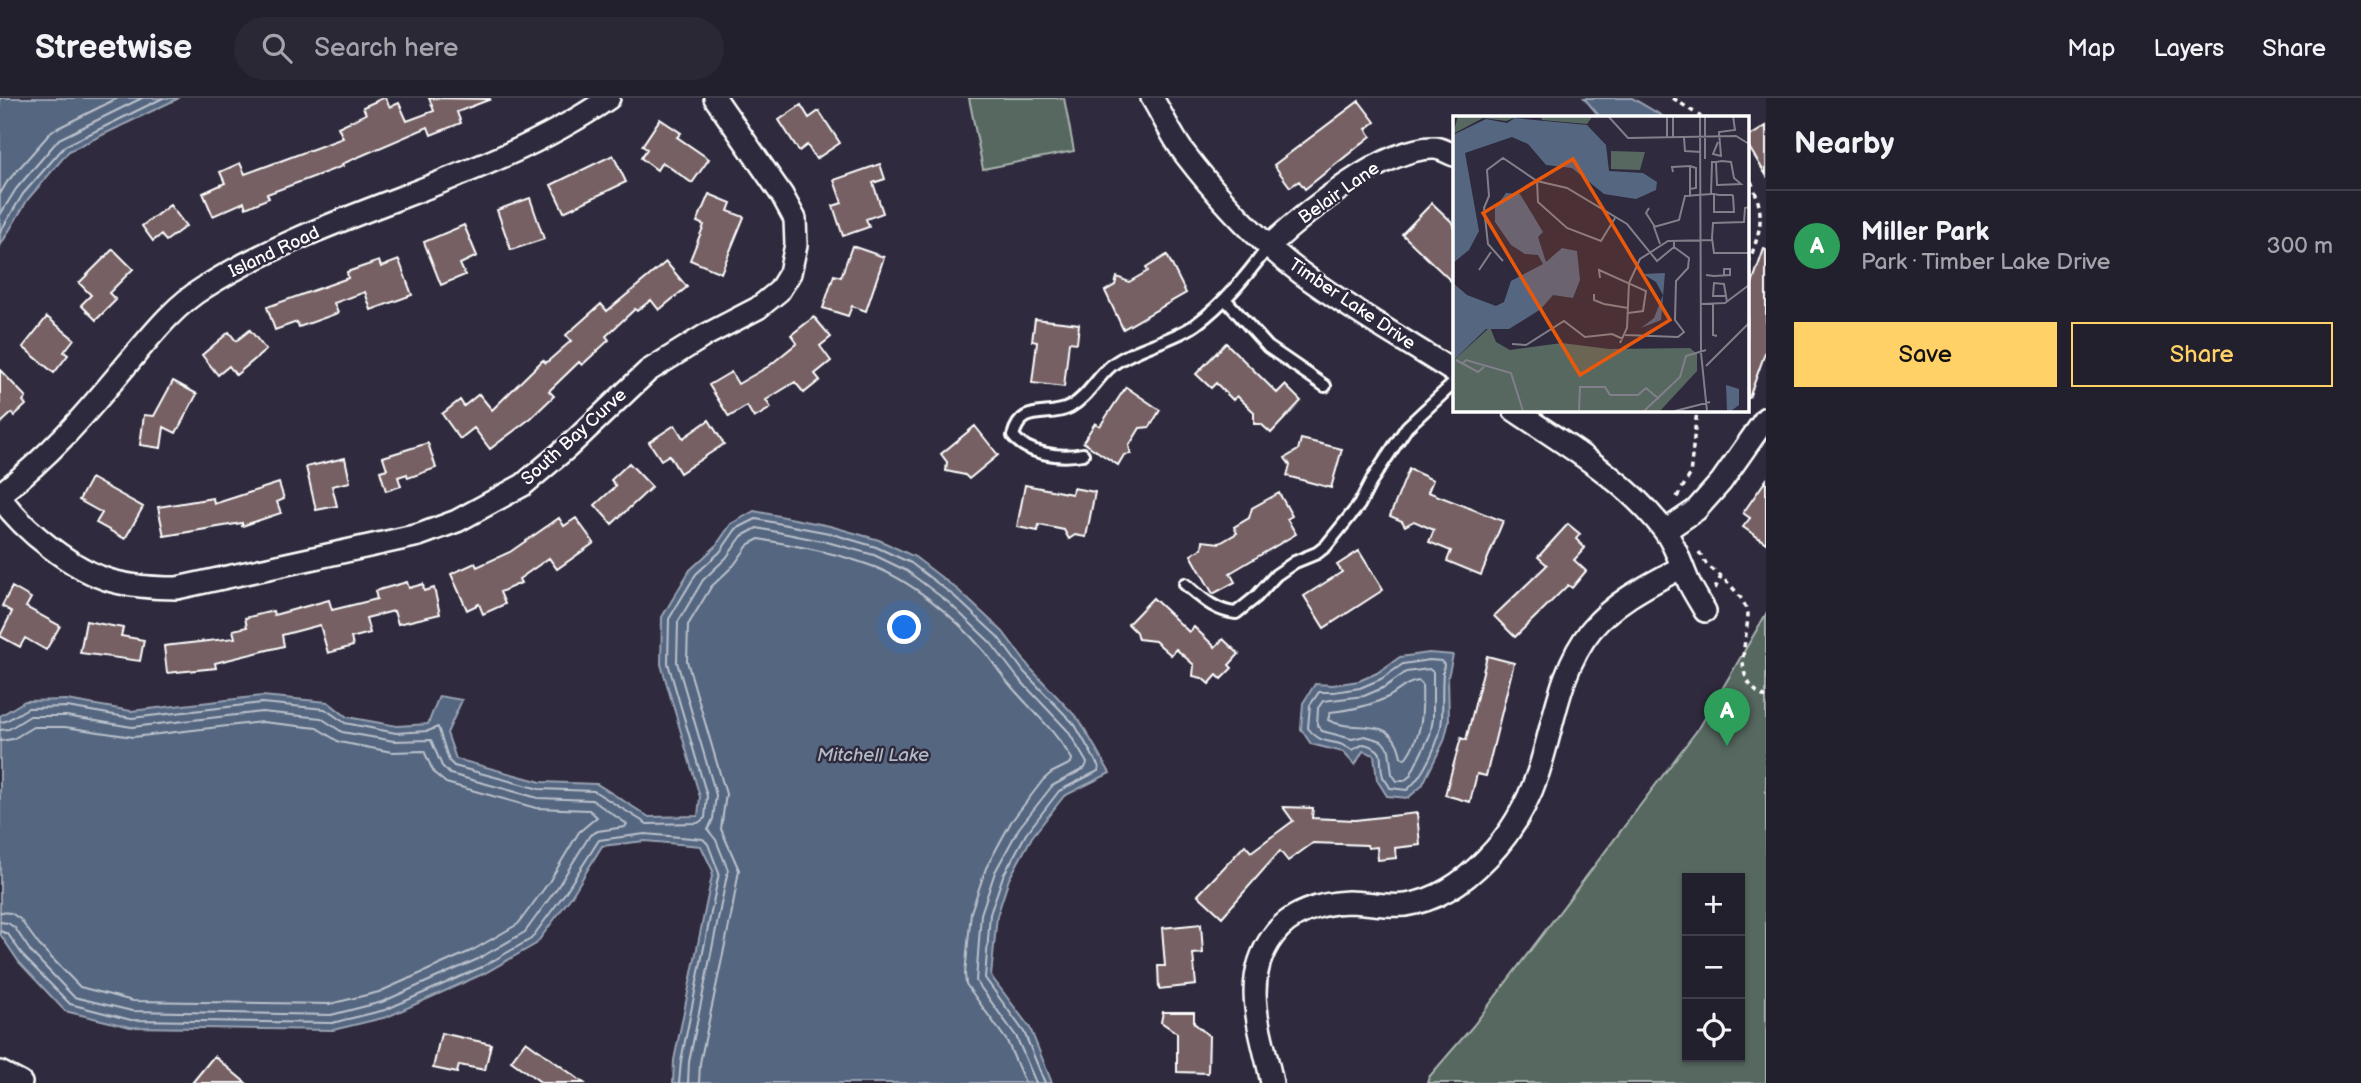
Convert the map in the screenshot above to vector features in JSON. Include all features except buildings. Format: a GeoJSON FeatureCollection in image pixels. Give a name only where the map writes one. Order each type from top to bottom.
{"type":"FeatureCollection","features":[{"type":"Feature","properties":{"kind":"street","name":"Island Road"},"geometry":{"type":"LineString","coordinates":[[0,495],[52,452],[174,311],[201,289],[273,249],[498,160],[540,140],[609,98]]}},
{"type":"Feature","properties":{"kind":"street","name":"South Bay Curve"},"geometry":{"type":"LineString","coordinates":[[0,495],[11,513],[77,565],[110,580],[145,588],[177,588],[419,535],[457,521],[489,504],[523,485],[568,447],[648,371],[696,340],[758,308],[779,291],[790,272],[796,245],[795,219],[782,195],[715,98]]}},
{"type":"Feature","properties":{"kind":"street","name":"Timber Lake Drive"},"geometry":{"type":"LineString","coordinates":[[1152,98],[1183,151],[1224,202],[1269,246],[1300,273],[1453,371]]}},
{"type":"Feature","properties":{"kind":"street","name":"Belair Lane"},"geometry":{"type":"LineString","coordinates":[[1269,246],[1362,174],[1389,159],[1417,150],[1436,148],[1453,155]]}},
{"type":"Feature","properties":{"kind":"street"},"geometry":{"type":"LineString","coordinates":[[1516,411],[1586,458],[1619,484],[1665,531],[1705,611]]}},
{"type":"Feature","properties":{"kind":"street"},"geometry":{"type":"LineString","coordinates":[[1665,531],[1696,510],[1721,482],[1766,418]]}},
{"type":"Feature","properties":{"kind":"street"},"geometry":{"type":"LineString","coordinates":[[1272,1083],[1255,1009],[1254,981],[1260,955],[1275,933],[1296,916],[1320,905],[1348,902],[1404,905],[1444,892],[1468,875],[1509,833],[1526,804],[1538,773],[1569,667],[1591,629],[1614,608],[1682,567]]}},
{"type":"Feature","properties":{"kind":"street"},"geometry":{"type":"LineString","coordinates":[[0,1072],[21,1083]]}},
{"type":"Feature","properties":{"kind":"lane"},"geometry":{"type":"LineString","coordinates":[[1083,454],[1065,457],[1021,445],[1013,436],[1016,425],[1033,413],[1069,407],[1112,365],[1194,326],[1237,288],[1269,246]]}},
{"type":"Feature","properties":{"kind":"lane"},"geometry":{"type":"LineString","coordinates":[[1224,299],[1268,347],[1325,386]]}},
{"type":"Feature","properties":{"kind":"lane"},"geometry":{"type":"LineString","coordinates":[[1185,584],[1209,604],[1224,612],[1236,612],[1276,575],[1326,546],[1360,505],[1373,478],[1407,427],[1453,384]]}},
{"type":"Feature","properties":{"kind":"path"},"geometry":{"type":"LineString","coordinates":[[1673,98],[1700,116]]}},
{"type":"Feature","properties":{"kind":"path"},"geometry":{"type":"LineString","coordinates":[[1748,174],[1758,192],[1764,212],[1748,264]]}},
{"type":"Feature","properties":{"kind":"path"},"geometry":{"type":"LineString","coordinates":[[1705,611],[1721,576],[1746,605],[1748,626],[1744,673],[1756,692],[1766,698]]}},
{"type":"Feature","properties":{"kind":"green space"},"geometry":{"type":"Polygon","coordinates":[[[969,98],[1064,98],[1074,151],[983,169],[969,98]]]}},
{"type":"Feature","properties":{"kind":"green space"},"geometry":{"type":"Polygon","coordinates":[[[1766,614],[1766,1083],[1427,1083],[1429,1077],[1473,1026],[1701,725],[1766,614]]]}},
{"type":"Feature","properties":{"kind":"water"},"geometry":{"type":"Polygon","coordinates":[[[0,98],[179,98],[69,151],[28,199],[0,246],[0,98]]]}},
{"type":"Feature","properties":{"kind":"water"},"geometry":{"type":"Polygon","coordinates":[[[1584,98],[1632,98],[1662,116],[1599,116],[1584,98]]]}},
{"type":"Feature","properties":{"kind":"water","name":"Mitchell Lake"},"geometry":{"type":"Polygon","coordinates":[[[754,511],[830,526],[879,540],[915,557],[958,590],[1003,632],[1030,668],[1080,721],[1110,773],[1064,796],[1032,837],[1009,879],[997,916],[991,976],[1030,1028],[1052,1083],[673,1083],[674,1060],[713,871],[701,846],[645,841],[602,846],[571,897],[536,944],[485,973],[387,1017],[333,1030],[130,1027],[65,1011],[19,962],[0,934],[0,716],[25,701],[67,700],[131,711],[262,696],[328,702],[347,717],[397,726],[428,724],[439,696],[462,700],[447,733],[456,759],[541,782],[597,784],[649,817],[698,816],[700,797],[661,664],[662,617],[690,570],[715,547],[731,524],[754,511]]]}},
{"type":"Feature","properties":{"kind":"water"},"geometry":{"type":"Polygon","coordinates":[[[1429,653],[1453,655],[1448,677],[1449,721],[1444,741],[1422,786],[1408,798],[1387,796],[1377,780],[1374,755],[1363,751],[1355,765],[1343,752],[1311,744],[1301,729],[1303,703],[1315,684],[1333,685],[1359,681],[1377,673],[1400,657],[1429,653]]]}},
{"type":"Feature","properties":{"kind":"place","name":"Miller Park"},"geometry":{"type":"Point","coordinates":[1727,746]}}]}
